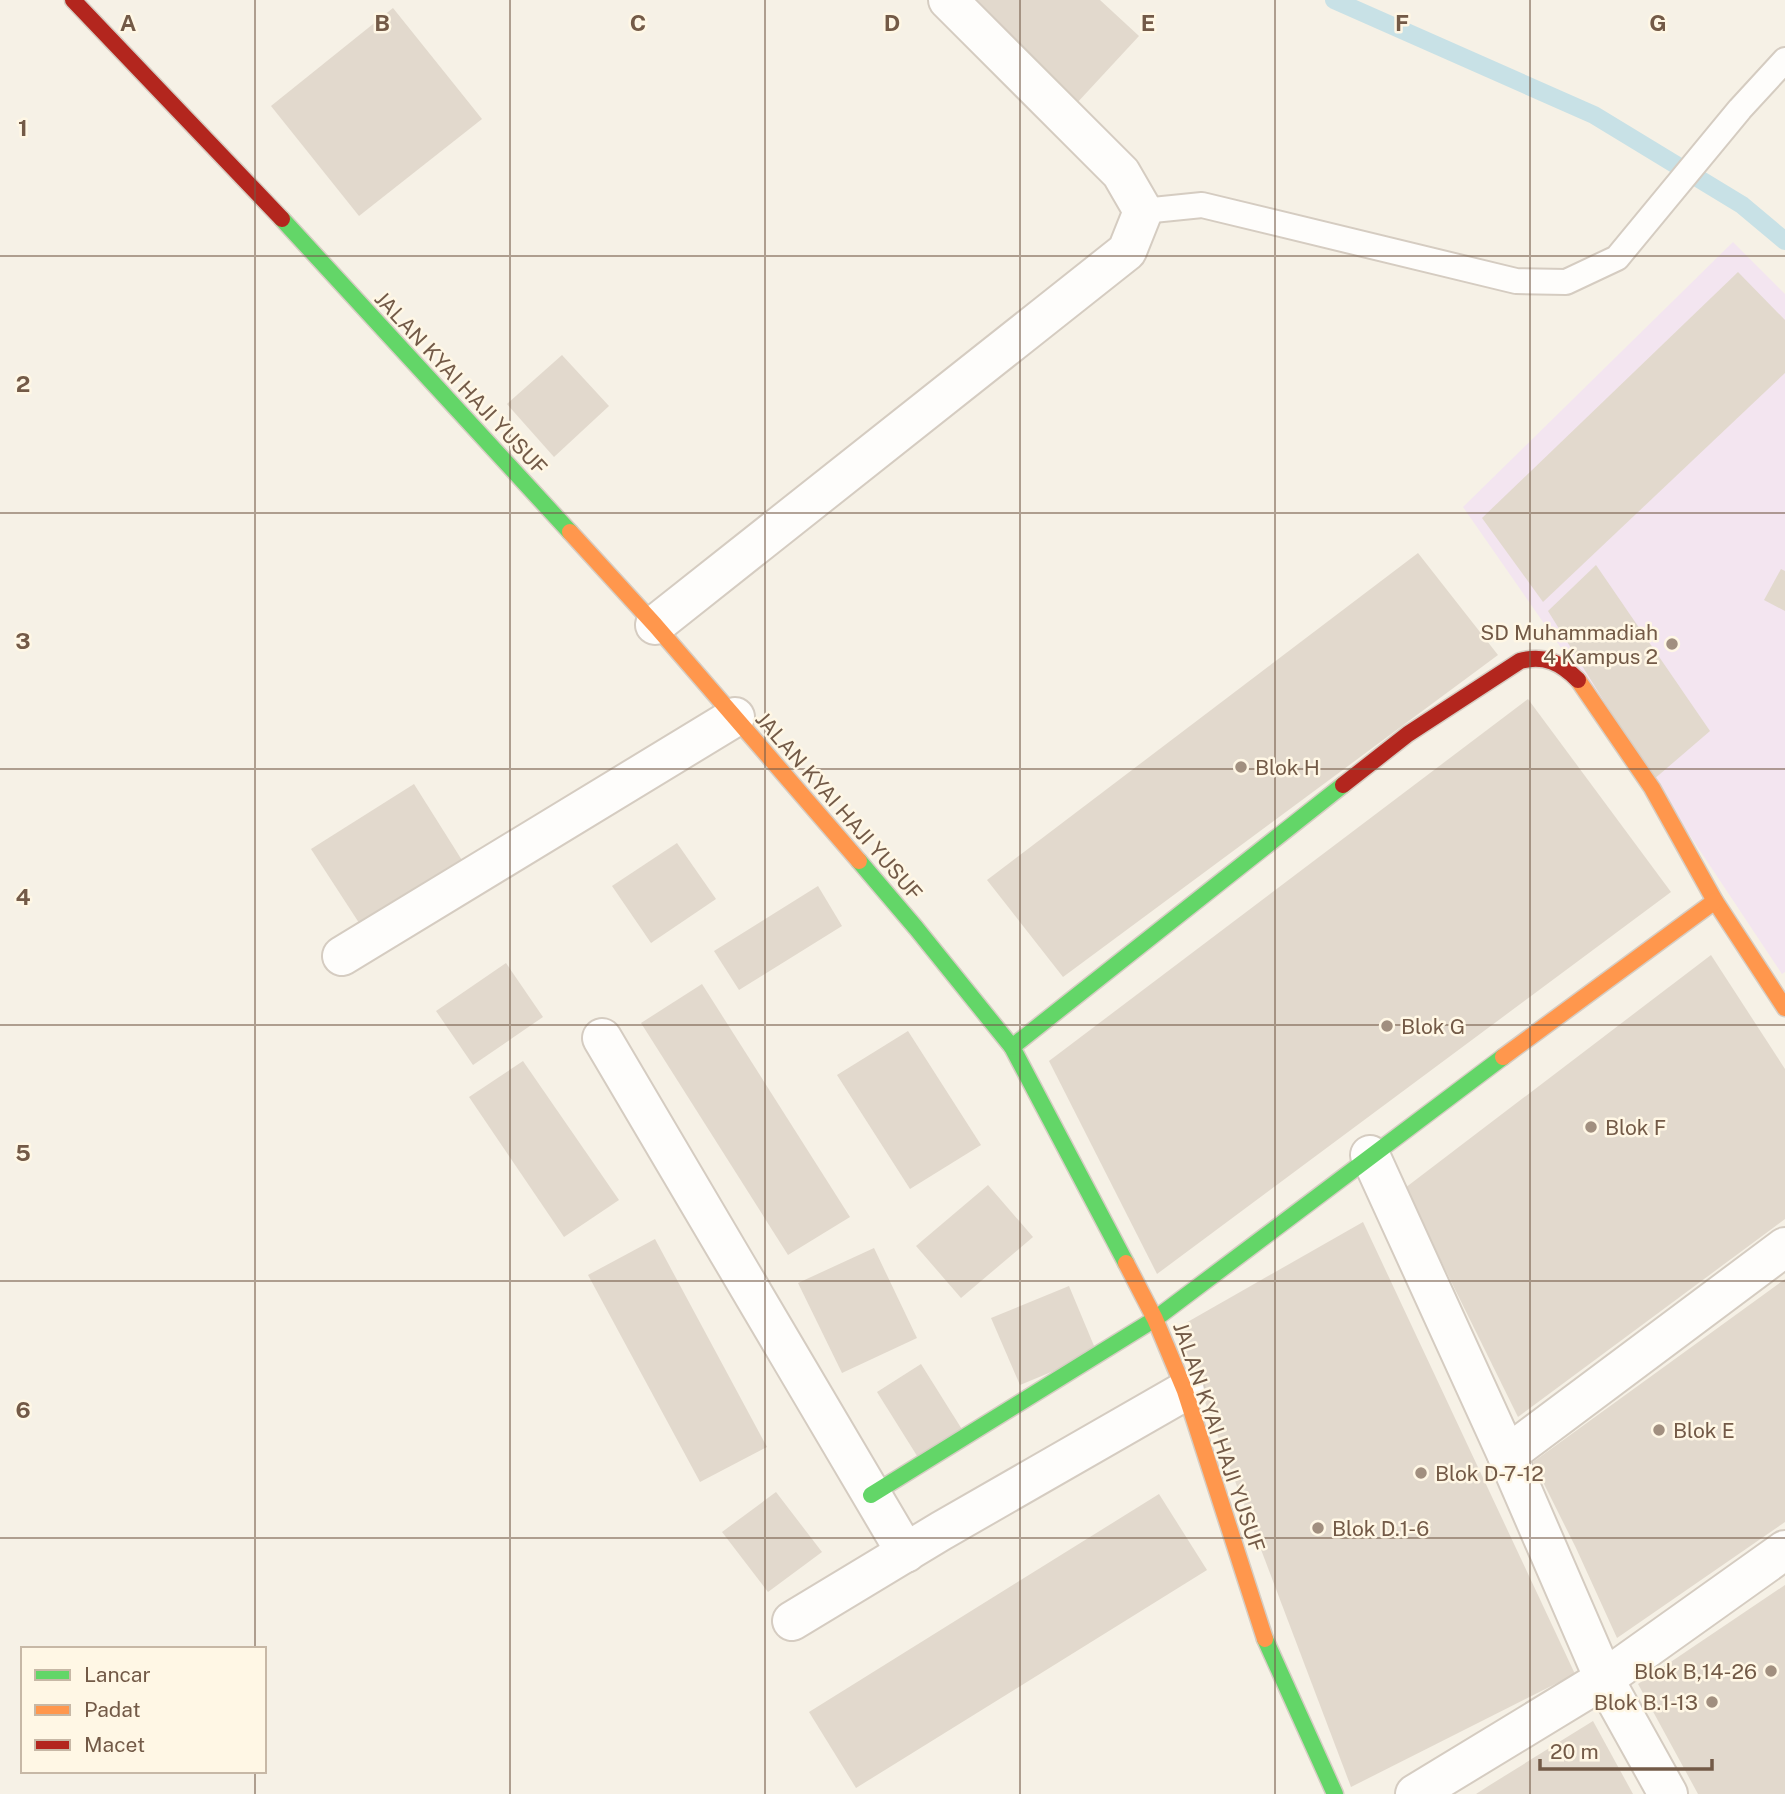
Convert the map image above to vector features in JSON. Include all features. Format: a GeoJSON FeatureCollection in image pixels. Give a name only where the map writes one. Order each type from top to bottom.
{"type":"FeatureCollection","features":[{"type":"Feature","properties":{"kind":"street","name":"JALAN KYAI HAJI YUSUF"},"geometry":{"type":"LineString","coordinates":[[73,0],[274,210],[655,625],[916,928],[1012,1047],[1155,1319],[1185,1391],[1270,1654],[1335,1794]]}},
{"type":"Feature","properties":{"kind":"street"},"geometry":{"type":"LineString","coordinates":[[655,625],[1127,251],[1143,211],[1121,173],[948,0]]}},
{"type":"Feature","properties":{"kind":"street"},"geometry":{"type":"LineString","coordinates":[[1012,1047],[1408,734],[1479,686],[1527,658],[1536,656],[1552,659],[1585,687],[1652,788],[1714,901],[1785,1007]]}},
{"type":"Feature","properties":{"kind":"street"},"geometry":{"type":"LineString","coordinates":[[342,956],[734,717]]}},
{"type":"Feature","properties":{"kind":"street"},"geometry":{"type":"LineString","coordinates":[[871,1495],[1155,1319],[1370,1155],[1714,901]]}},
{"type":"Feature","properties":{"kind":"street"},"geometry":{"type":"LineString","coordinates":[[602,1038],[906,1553]]}},
{"type":"Feature","properties":{"kind":"street"},"geometry":{"type":"LineString","coordinates":[[1370,1155],[1507,1455],[1604,1679],[1668,1794]]}},
{"type":"Feature","properties":{"kind":"street"},"geometry":{"type":"LineString","coordinates":[[1507,1455],[1785,1247]]}},
{"type":"Feature","properties":{"kind":"street"},"geometry":{"type":"LineString","coordinates":[[792,1621],[1185,1391]]}},
{"type":"Feature","properties":{"kind":"street"},"geometry":{"type":"LineString","coordinates":[[1415,1794],[1604,1679],[1785,1550]]}},
{"type":"Feature","properties":{"kind":"lane"},"geometry":{"type":"LineString","coordinates":[[1143,211],[1202,205],[1516,281],[1566,282],[1617,258],[1740,109],[1785,60]]}},
{"type":"Feature","properties":{"kind":"shaded area","name":"SD Muhammadiah 4 Kampus 2"},"geometry":{"type":"Polygon","coordinates":[[[1733,242],[1785,294],[1785,972],[1782,974],[1653,780],[1463,507],[1733,242]]]}},
{"type":"Feature","properties":{"kind":"building"},"geometry":{"type":"Polygon","coordinates":[[[965,0],[1100,0],[1139,36],[1076,104],[965,0]]]}},
{"type":"Feature","properties":{"kind":"building"},"geometry":{"type":"Polygon","coordinates":[[[393,8],[482,119],[359,216],[271,106],[393,8]]]}},
{"type":"Feature","properties":{"kind":"building"},"geometry":{"type":"Polygon","coordinates":[[[1738,272],[1785,320],[1785,373],[1543,602],[1482,518],[1738,272]]]}},
{"type":"Feature","properties":{"kind":"building"},"geometry":{"type":"Polygon","coordinates":[[[562,355],[609,406],[554,457],[507,404],[562,355]]]}},
{"type":"Feature","properties":{"kind":"building","name":"Blok H"},"geometry":{"type":"Polygon","coordinates":[[[1418,553],[1498,655],[1063,977],[987,880],[1418,553]]]}},
{"type":"Feature","properties":{"kind":"building"},"geometry":{"type":"Polygon","coordinates":[[[1596,565],[1710,731],[1653,780],[1548,611],[1596,565]]]}},
{"type":"Feature","properties":{"kind":"building"},"geometry":{"type":"Polygon","coordinates":[[[1781,569],[1785,571],[1785,611],[1764,600],[1781,569]]]}},
{"type":"Feature","properties":{"kind":"building"},"geometry":{"type":"Polygon","coordinates":[[[1528,699],[1671,892],[1157,1274],[1049,1061],[1528,699]]]}},
{"type":"Feature","properties":{"kind":"building"},"geometry":{"type":"Polygon","coordinates":[[[414,784],[465,865],[363,929],[311,849],[414,784]]]}},
{"type":"Feature","properties":{"kind":"building"},"geometry":{"type":"Polygon","coordinates":[[[677,843],[716,899],[651,943],[612,886],[677,843]]]}},
{"type":"Feature","properties":{"kind":"building"},"geometry":{"type":"Polygon","coordinates":[[[818,886],[842,926],[739,990],[714,951],[818,886]]]}},
{"type":"Feature","properties":{"kind":"building"},"geometry":{"type":"Polygon","coordinates":[[[1711,955],[1785,1069],[1785,1219],[1518,1417],[1405,1188],[1711,955]]]}},
{"type":"Feature","properties":{"kind":"building"},"geometry":{"type":"Polygon","coordinates":[[[506,963],[543,1017],[473,1065],[436,1011],[506,963]]]}},
{"type":"Feature","properties":{"kind":"building"},"geometry":{"type":"Polygon","coordinates":[[[702,984],[850,1217],[788,1255],[641,1023],[702,984]]]}},
{"type":"Feature","properties":{"kind":"building"},"geometry":{"type":"Polygon","coordinates":[[[908,1031],[981,1145],[910,1189],[837,1075],[908,1031]]]}},
{"type":"Feature","properties":{"kind":"building"},"geometry":{"type":"Polygon","coordinates":[[[523,1061],[619,1200],[564,1237],[469,1097],[523,1061]]]}},
{"type":"Feature","properties":{"kind":"building"},"geometry":{"type":"Polygon","coordinates":[[[988,1185],[1033,1237],[961,1298],[916,1246],[988,1185]]]}},
{"type":"Feature","properties":{"kind":"building"},"geometry":{"type":"Polygon","coordinates":[[[1363,1222],[1575,1674],[1351,1787],[1177,1328],[1363,1222]]]}},
{"type":"Feature","properties":{"kind":"building"},"geometry":{"type":"Polygon","coordinates":[[[655,1239],[767,1447],[700,1482],[588,1275],[655,1239]]]}},
{"type":"Feature","properties":{"kind":"building"},"geometry":{"type":"Polygon","coordinates":[[[874,1248],[917,1338],[842,1373],[798,1283],[874,1248]]]}},
{"type":"Feature","properties":{"kind":"building"},"geometry":{"type":"Polygon","coordinates":[[[1785,1279],[1785,1522],[1617,1638],[1533,1462],[1785,1279]]]}},
{"type":"Feature","properties":{"kind":"building"},"geometry":{"type":"Polygon","coordinates":[[[1069,1286],[1097,1353],[1020,1385],[991,1318],[1069,1286]]]}},
{"type":"Feature","properties":{"kind":"building"},"geometry":{"type":"Polygon","coordinates":[[[921,1364],[963,1431],[919,1459],[877,1392],[921,1364]]]}},
{"type":"Feature","properties":{"kind":"building"},"geometry":{"type":"Polygon","coordinates":[[[776,1492],[822,1552],[768,1592],[722,1532],[776,1492]]]}},
{"type":"Feature","properties":{"kind":"building"},"geometry":{"type":"Polygon","coordinates":[[[1159,1494],[1207,1570],[856,1788],[809,1712],[1159,1494]]]}},
{"type":"Feature","properties":{"kind":"building","name":"Blok B.1-13"},"geometry":{"type":"Polygon","coordinates":[[[1785,1585],[1785,1794],[1698,1794],[1638,1684],[1785,1585]]]}},
{"type":"Feature","properties":{"kind":"building"},"geometry":{"type":"Polygon","coordinates":[[[1593,1721],[1633,1794],[1476,1794],[1490,1785],[1593,1721]]]}},
{"type":"Feature","properties":{"kind":"waterway"},"geometry":{"type":"LineString","coordinates":[[1334,0],[1594,115],[1742,205],[1785,241]]}},
{"type":"Feature","properties":{"kind":"traffic: fast"},"geometry":{"type":"LineString","coordinates":[[282,219],[570,532]]}},
{"type":"Feature","properties":{"kind":"traffic: fast"},"geometry":{"type":"LineString","coordinates":[[1012,1047],[1343,785]]}},
{"type":"Feature","properties":{"kind":"traffic: fast"},"geometry":{"type":"LineString","coordinates":[[859,861],[1012,1047],[1126,1263]]}},
{"type":"Feature","properties":{"kind":"traffic: fast"},"geometry":{"type":"LineString","coordinates":[[871,1495],[1155,1319],[1503,1057]]}},
{"type":"Feature","properties":{"kind":"traffic: fast"},"geometry":{"type":"LineString","coordinates":[[1265,1639],[1335,1794]]}},
{"type":"Feature","properties":{"kind":"traffic: slow"},"geometry":{"type":"LineString","coordinates":[[570,532],[655,625],[859,861]]}},
{"type":"Feature","properties":{"kind":"traffic: slow"},"geometry":{"type":"LineString","coordinates":[[1578,680],[1652,788],[1715,901],[1785,1008]]}},
{"type":"Feature","properties":{"kind":"traffic: slow"},"geometry":{"type":"LineString","coordinates":[[1503,1057],[1715,901]]}},
{"type":"Feature","properties":{"kind":"traffic: slow"},"geometry":{"type":"LineString","coordinates":[[1126,1263],[1155,1319],[1185,1391],[1265,1639]]}},
{"type":"Feature","properties":{"kind":"traffic: jam"},"geometry":{"type":"LineString","coordinates":[[73,0],[282,219]]}},
{"type":"Feature","properties":{"kind":"traffic: jam"},"geometry":{"type":"LineString","coordinates":[[1343,785],[1408,734],[1520,661],[1544,659],[1565,669],[1578,680]]}},
{"type":"Feature","properties":{"kind":"place","name":"SD Muhammadiah 4 Kampus 2"},"geometry":{"type":"Point","coordinates":[1672,644]}},
{"type":"Feature","properties":{"kind":"place","name":"Blok H"},"geometry":{"type":"Point","coordinates":[1241,767]}},
{"type":"Feature","properties":{"kind":"place","name":"Blok G"},"geometry":{"type":"Point","coordinates":[1387,1026]}},
{"type":"Feature","properties":{"kind":"place","name":"Blok F"},"geometry":{"type":"Point","coordinates":[1591,1127]}},
{"type":"Feature","properties":{"kind":"place","name":"Blok E"},"geometry":{"type":"Point","coordinates":[1659,1430]}},
{"type":"Feature","properties":{"kind":"place","name":"Blok D-7-12"},"geometry":{"type":"Point","coordinates":[1421,1473]}},
{"type":"Feature","properties":{"kind":"place","name":"Blok D.1-6"},"geometry":{"type":"Point","coordinates":[1318,1528]}},
{"type":"Feature","properties":{"kind":"place","name":"Blok B,14-26"},"geometry":{"type":"Point","coordinates":[1771,1671]}},
{"type":"Feature","properties":{"kind":"place","name":"Blok B.1-13"},"geometry":{"type":"Point","coordinates":[1712,1702]}}]}
